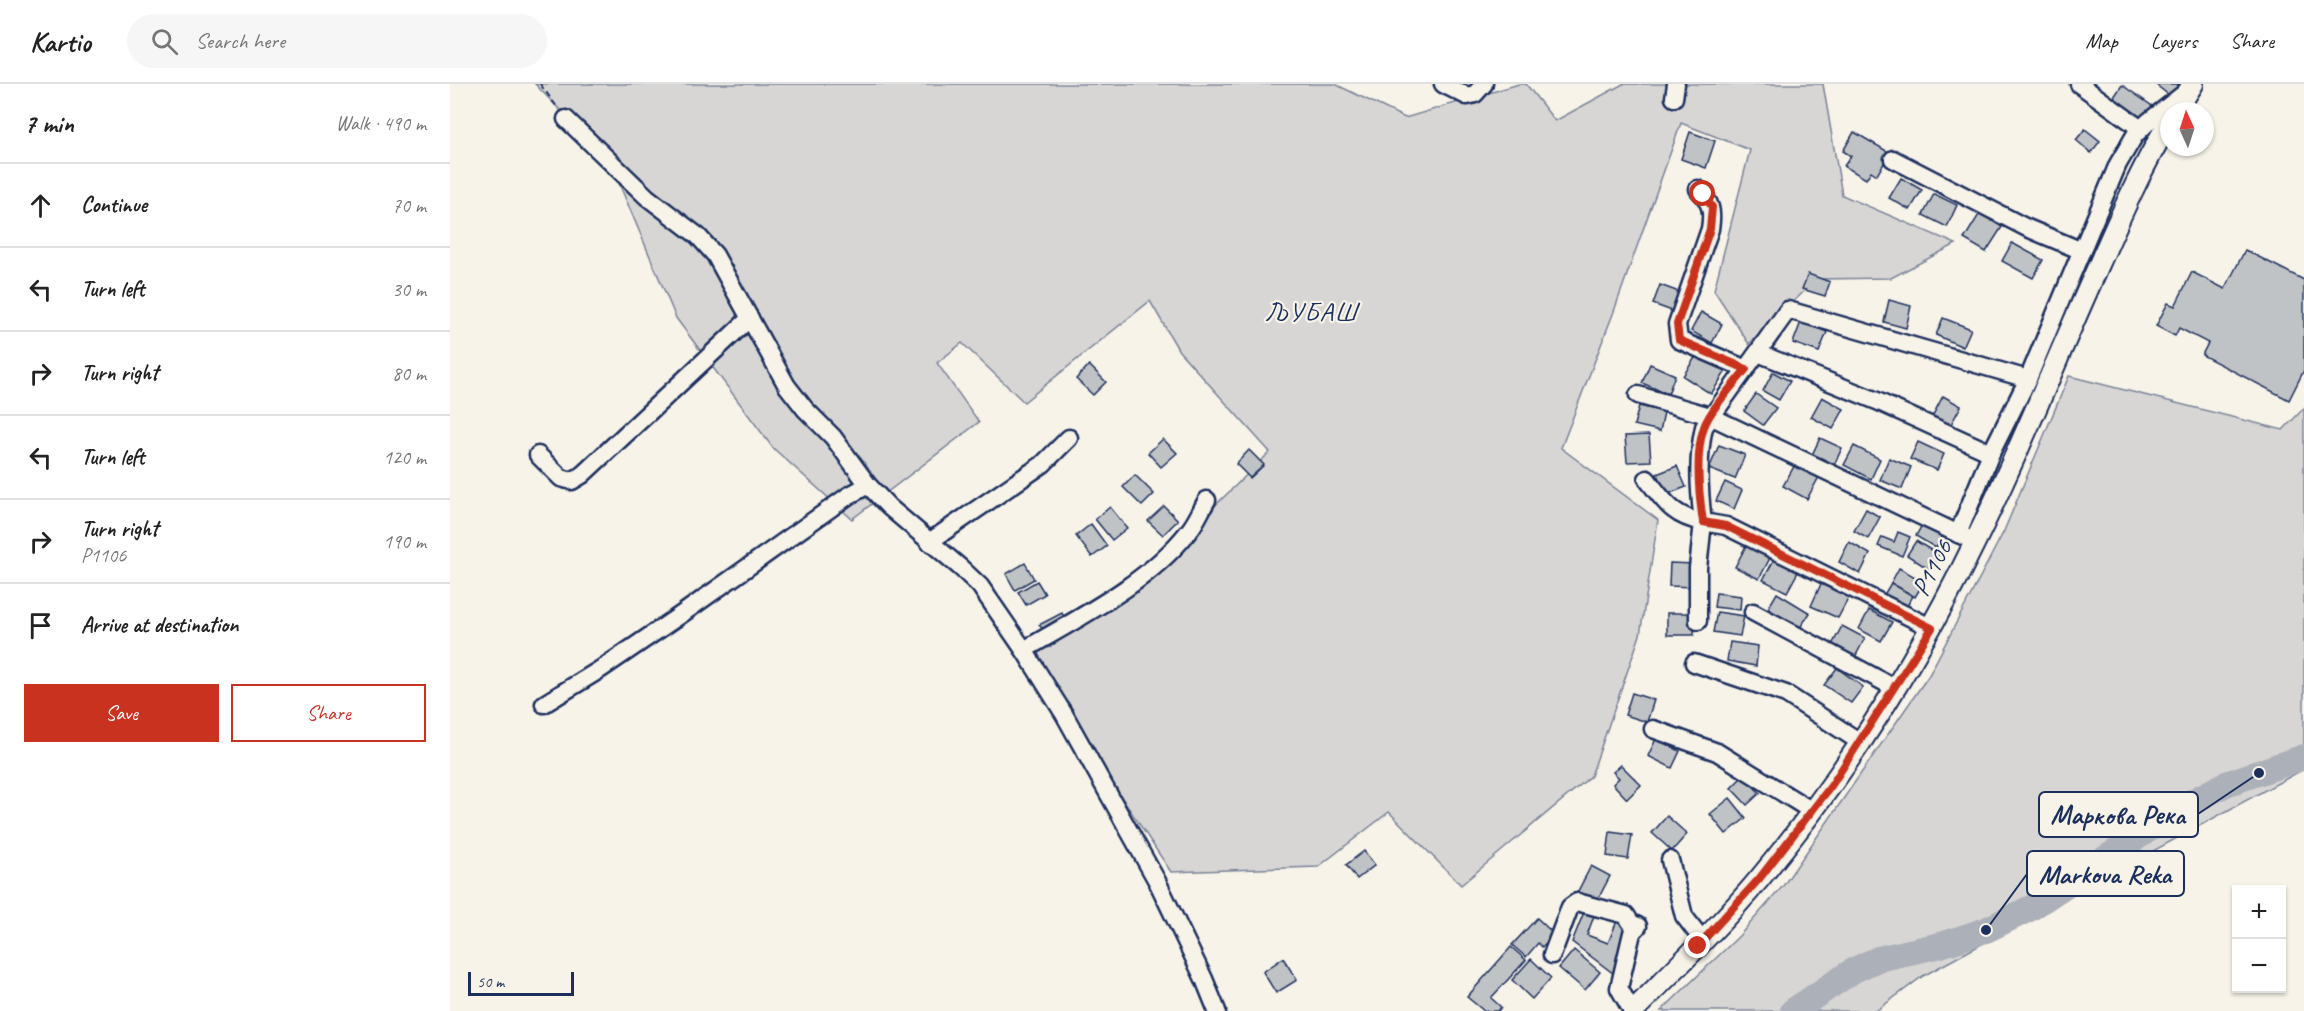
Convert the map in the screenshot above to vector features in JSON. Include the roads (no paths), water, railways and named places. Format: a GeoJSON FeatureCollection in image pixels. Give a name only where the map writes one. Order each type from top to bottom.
{"type":"FeatureCollection","features":[{"type":"Feature","properties":{"kind":"main road"},"geometry":{"type":"LineString","coordinates":[[2181,102],[2190,87]]}},
{"type":"Feature","properties":{"kind":"main road","name":"P1106"},"geometry":{"type":"LineString","coordinates":[[1632,1011],[1703,941],[1759,879],[1831,786],[1932,628],[1967,538],[2120,218],[2160,140]]}},
{"type":"Feature","properties":{"kind":"lane"},"geometry":{"type":"LineString","coordinates":[[1443,84],[1467,96],[1475,94],[1484,84]]}},
{"type":"Feature","properties":{"kind":"lane"},"geometry":{"type":"LineString","coordinates":[[2079,84],[2141,129]]}},
{"type":"Feature","properties":{"kind":"lane"},"geometry":{"type":"LineString","coordinates":[[1638,395],[1710,416],[1967,538],[1991,453],[2028,379],[2118,164],[2134,135],[2190,87]]}},
{"type":"Feature","properties":{"kind":"lane"},"geometry":{"type":"LineString","coordinates":[[566,118],[647,197],[698,236],[715,255],[787,387],[833,437],[868,485],[889,507],[980,586],[1064,714],[1157,881],[1217,1011]]}},
{"type":"Feature","properties":{"kind":"lane"},"geometry":{"type":"LineString","coordinates":[[1893,159],[2025,226],[2082,251]]}},
{"type":"Feature","properties":{"kind":"lane"},"geometry":{"type":"LineString","coordinates":[[1698,189],[1712,207],[1713,215],[1677,324],[1679,340],[1746,369]]}},
{"type":"Feature","properties":{"kind":"lane"},"geometry":{"type":"LineString","coordinates":[[1698,621],[1698,568],[1703,522],[1699,496],[1700,444],[1704,427],[1788,310],[2028,379]]}},
{"type":"Feature","properties":{"kind":"lane"},"geometry":{"type":"LineString","coordinates":[[538,455],[561,478],[572,481],[582,475],[750,318]]}},
{"type":"Feature","properties":{"kind":"lane"},"geometry":{"type":"LineString","coordinates":[[1758,353],[1877,401],[1991,453]]}},
{"type":"Feature","properties":{"kind":"lane"},"geometry":{"type":"LineString","coordinates":[[929,542],[1043,464],[1069,438]]}},
{"type":"Feature","properties":{"kind":"lane"},"geometry":{"type":"LineString","coordinates":[[1647,478],[1667,506],[1688,519],[1726,526],[1932,628]]}},
{"type":"Feature","properties":{"kind":"lane"},"geometry":{"type":"LineString","coordinates":[[544,704],[611,663],[833,507],[868,485]]}},
{"type":"Feature","properties":{"kind":"lane"},"geometry":{"type":"LineString","coordinates":[[1024,650],[1101,604],[1164,559],[1190,530],[1207,500]]}},
{"type":"Feature","properties":{"kind":"lane"},"geometry":{"type":"LineString","coordinates":[[1753,612],[1895,688]]}},
{"type":"Feature","properties":{"kind":"lane"},"geometry":{"type":"LineString","coordinates":[[1694,663],[1786,694],[1860,742]]}},
{"type":"Feature","properties":{"kind":"lane"},"geometry":{"type":"LineString","coordinates":[[1653,729],[1717,752],[1812,811]]}},
{"type":"Feature","properties":{"kind":"lane"},"geometry":{"type":"LineString","coordinates":[[1670,860],[1684,916],[1703,941]]}},
{"type":"Feature","properties":{"kind":"lane"},"geometry":{"type":"LineString","coordinates":[[1552,956],[1570,906],[1577,902],[1626,915],[1631,923],[1638,926],[1632,933],[1619,988],[1632,1011]]}},
{"type":"Feature","properties":{"kind":"waterway"},"geometry":{"type":"LineString","coordinates":[[1793,1011],[1854,970],[1878,959],[1941,945],[1986,930],[2031,908],[2184,806],[2226,784],[2304,757]]}},
{"type":"Feature","properties":{"kind":"place","name":"Маркова Река"},"geometry":{"type":"Point","coordinates":[2259,773]}},
{"type":"Feature","properties":{"kind":"place","name":"Markova Reka"},"geometry":{"type":"Point","coordinates":[1986,930]}},
{"type":"Feature","properties":{"kind":"district","name":"ЉУБАШ"},"geometry":{"type":"Point","coordinates":[1311,312]}}]}
